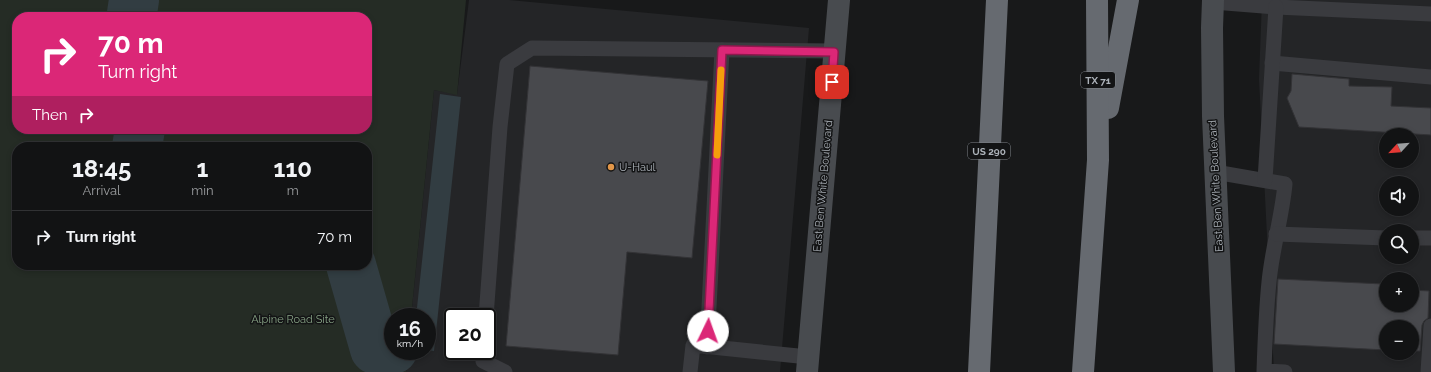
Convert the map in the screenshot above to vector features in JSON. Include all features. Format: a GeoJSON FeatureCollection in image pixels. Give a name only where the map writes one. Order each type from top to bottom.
{"type":"FeatureCollection","features":[{"type":"Feature","properties":{"kind":"highway","name":"TX 71"},"geometry":{"type":"LineString","coordinates":[[1097,0],[1098,160]]}},
{"type":"Feature","properties":{"kind":"highway"},"geometry":{"type":"LineString","coordinates":[[1083,372],[1098,160],[1128,0]]}},
{"type":"Feature","properties":{"kind":"highway","name":"US 290"},"geometry":{"type":"LineString","coordinates":[[979,372],[996,5]]}},
{"type":"Feature","properties":{"kind":"main road","name":"East Ben White Boulevard"},"geometry":{"type":"LineString","coordinates":[[807,364],[839,0]]}},
{"type":"Feature","properties":{"kind":"main road","name":"East Ben White Boulevard"},"geometry":{"type":"LineString","coordinates":[[1213,1],[1213,109],[1224,372]]}},
{"type":"Feature","properties":{"kind":"lane"},"geometry":{"type":"LineString","coordinates":[[1213,1],[1276,8],[1431,14]]}},
{"type":"Feature","properties":{"kind":"lane"},"geometry":{"type":"LineString","coordinates":[[1265,180],[1276,8]]}},
{"type":"Feature","properties":{"kind":"lane"},"geometry":{"type":"LineString","coordinates":[[487,308],[500,127],[507,64],[532,48],[834,52]]}},
{"type":"Feature","properties":{"kind":"lane"},"geometry":{"type":"LineString","coordinates":[[707,347],[722,50]]}},
{"type":"Feature","properties":{"kind":"lane"},"geometry":{"type":"LineString","coordinates":[[1272,64],[1431,77]]}},
{"type":"Feature","properties":{"kind":"lane"},"geometry":{"type":"LineString","coordinates":[[1215,172],[1285,184],[1283,207],[1276,234],[1269,281],[1264,371],[1285,372]]}},
{"type":"Feature","properties":{"kind":"lane"},"geometry":{"type":"LineString","coordinates":[[1276,234],[1379,238]]}},
{"type":"Feature","properties":{"kind":"lane"},"geometry":{"type":"LineString","coordinates":[[1419,238],[1431,238]]}},
{"type":"Feature","properties":{"kind":"lane"},"geometry":{"type":"LineString","coordinates":[[1428,372],[1431,326]]}},
{"type":"Feature","properties":{"kind":"lane"},"geometry":{"type":"LineString","coordinates":[[690,372],[693,346],[807,364]]}},
{"type":"Feature","properties":{"kind":"lane"},"geometry":{"type":"LineString","coordinates":[[483,360],[505,372]]}},
{"type":"Feature","properties":{"kind":"shaded area"},"geometry":{"type":"Polygon","coordinates":[[[469,0],[509,0],[809,28],[780,372],[406,372],[407,360],[436,360],[436,308],[412,308],[434,90],[457,94],[469,0]]]}},
{"type":"Feature","properties":{"kind":"shaded area"},"geometry":{"type":"Polygon","coordinates":[[[1262,0],[1431,0],[1431,372],[1274,372],[1259,79],[1262,0]]]}},
{"type":"Feature","properties":{"kind":"shaded area"},"geometry":{"type":"Polygon","coordinates":[[[440,94],[461,97],[436,332],[436,308],[417,308],[440,94]]]}},
{"type":"Feature","properties":{"kind":"green space","name":"Alpine Road Site"},"geometry":{"type":"Polygon","coordinates":[[[0,0],[466,0],[457,95],[434,90],[412,308],[384,308],[384,360],[407,360],[406,372],[0,372],[0,0]]]}},
{"type":"Feature","properties":{"kind":"building","name":"U-Haul"},"geometry":{"type":"Polygon","coordinates":[[[530,66],[708,81],[692,258],[627,252],[618,355],[506,346],[530,66]]]}},
{"type":"Feature","properties":{"kind":"building"},"geometry":{"type":"Polygon","coordinates":[[[1292,74],[1349,79],[1349,86],[1392,87],[1391,106],[1431,108],[1431,135],[1419,134],[1419,128],[1379,128],[1379,132],[1299,127],[1287,98],[1291,91],[1292,74]]]}},
{"type":"Feature","properties":{"kind":"building"},"geometry":{"type":"Polygon","coordinates":[[[1278,279],[1379,284],[1379,312],[1419,312],[1419,290],[1429,291],[1428,318],[1422,325],[1420,351],[1419,320],[1379,320],[1379,350],[1274,344],[1278,279]]]}},
{"type":"Feature","properties":{"kind":"waterway"},"geometry":{"type":"LineString","coordinates":[[132,12],[134,0]]}},
{"type":"Feature","properties":{"kind":"waterway"},"geometry":{"type":"LineString","coordinates":[[138,142],[139,134]]}},
{"type":"Feature","properties":{"kind":"waterway"},"geometry":{"type":"LineString","coordinates":[[352,270],[375,349],[384,349]]}},
{"type":"Feature","properties":{"kind":"slow traffic"},"geometry":{"type":"LineString","coordinates":[[717,155],[721,70]]}},
{"type":"Feature","properties":{"kind":"place","name":"U-Haul"},"geometry":{"type":"Point","coordinates":[611,167]}},
{"type":"Feature","properties":{"kind":"route"},"geometry":{"type":"LineString","coordinates":[[708,331],[722,50],[834,52],[832,82]]}}]}
